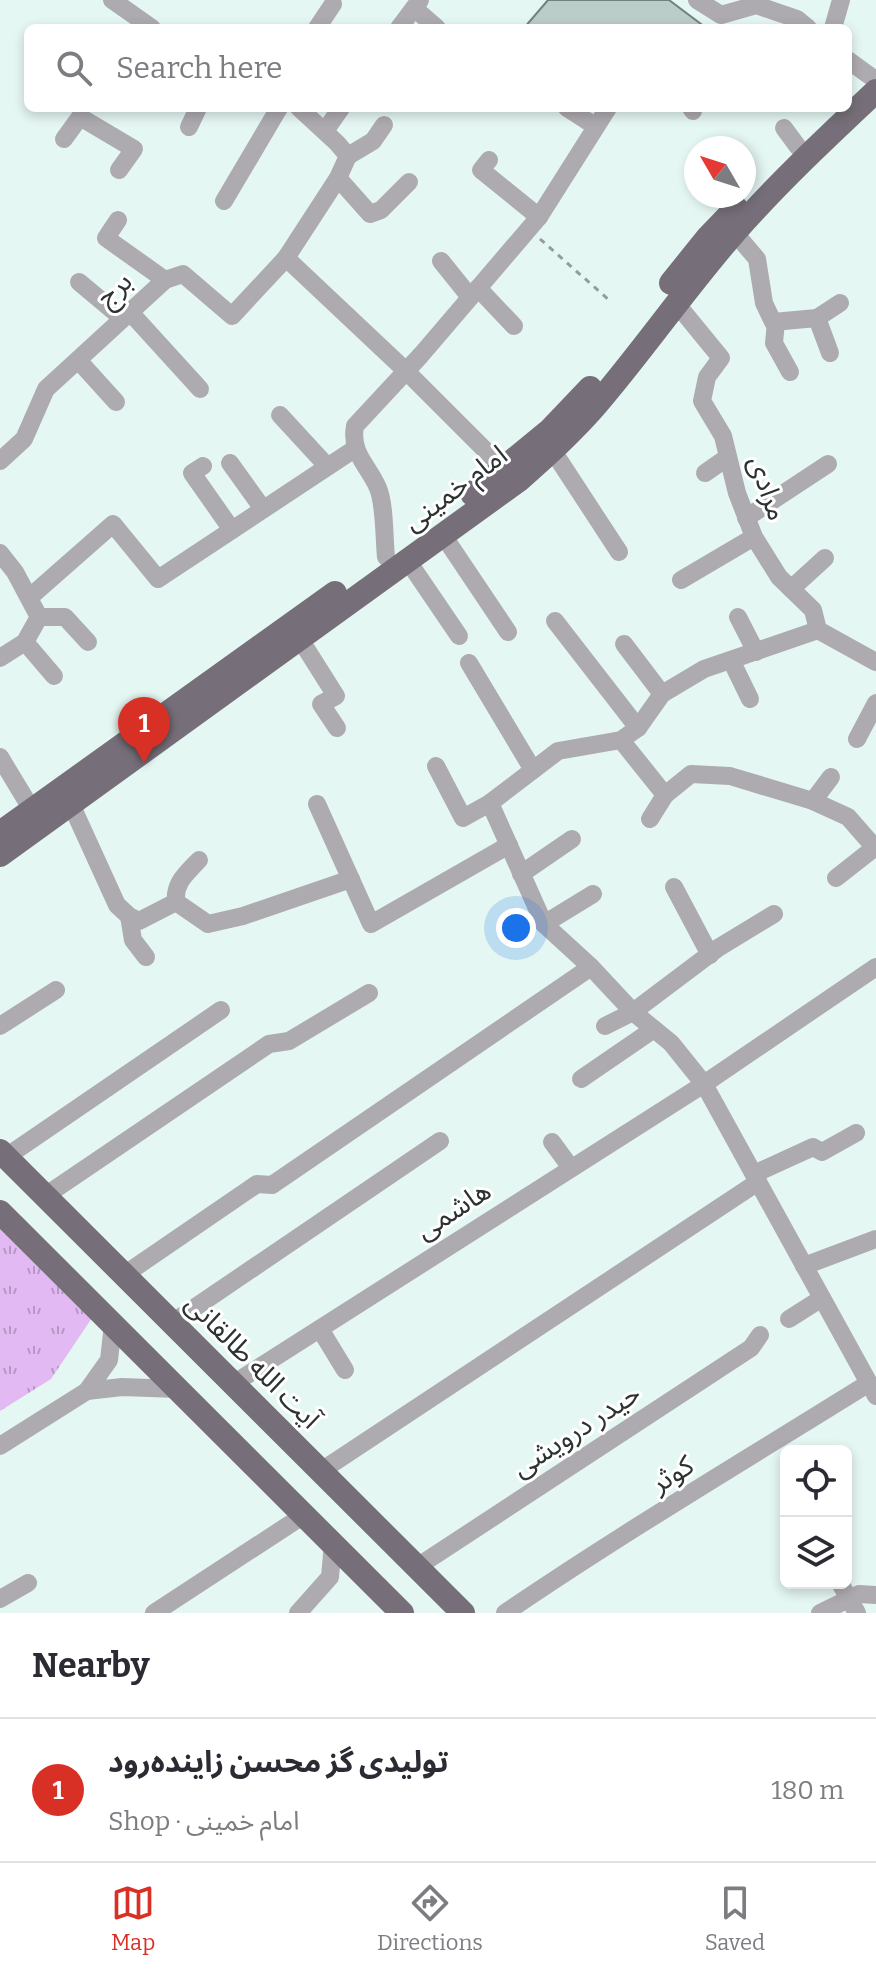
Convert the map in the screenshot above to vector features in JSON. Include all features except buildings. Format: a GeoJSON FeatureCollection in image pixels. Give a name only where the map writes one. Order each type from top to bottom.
{"type":"FeatureCollection","features":[{"type":"Feature","properties":{"kind":"main road"},"geometry":{"type":"LineString","coordinates":[[852,95],[874,80]]}},
{"type":"Feature","properties":{"kind":"main road","name":"امام خمینی"},"geometry":{"type":"LineString","coordinates":[[852,105],[874,80]]}},
{"type":"Feature","properties":{"kind":"main road","name":"امام خمینی"},"geometry":{"type":"LineString","coordinates":[[0,855],[300,639],[396,563],[550,430],[590,388],[791,137],[831,112]]}},
{"type":"Feature","properties":{"kind":"main road","name":"امام خمینی"},"geometry":{"type":"LineString","coordinates":[[0,833],[396,563],[443,535],[519,480],[553,451],[598,404],[735,233],[846,112]]}},
{"type":"Feature","properties":{"kind":"main road","name":"آیت الله طالقانی"},"geometry":{"type":"LineString","coordinates":[[3,1154],[463,1613]]}},
{"type":"Feature","properties":{"kind":"main road"},"geometry":{"type":"LineString","coordinates":[[0,1212],[402,1613]]}},
{"type":"Feature","properties":{"kind":"street"},"geometry":{"type":"LineString","coordinates":[[697,0],[718,21],[756,5],[769,4],[803,24]]}},
{"type":"Feature","properties":{"kind":"street"},"geometry":{"type":"LineString","coordinates":[[834,24],[841,0]]}},
{"type":"Feature","properties":{"kind":"street"},"geometry":{"type":"LineString","coordinates":[[320,24],[333,4]]}},
{"type":"Feature","properties":{"kind":"street"},"geometry":{"type":"LineString","coordinates":[[402,24],[417,4],[434,24]]}},
{"type":"Feature","properties":{"kind":"street"},"geometry":{"type":"LineString","coordinates":[[852,63],[874,80]]}},
{"type":"Feature","properties":{"kind":"street"},"geometry":{"type":"LineString","coordinates":[[189,127],[196,112]]}},
{"type":"Feature","properties":{"kind":"street"},"geometry":{"type":"LineString","coordinates":[[224,201],[277,112]]}},
{"type":"Feature","properties":{"kind":"street"},"geometry":{"type":"LineString","coordinates":[[304,112],[348,156]]}},
{"type":"Feature","properties":{"kind":"street"},"geometry":{"type":"LineString","coordinates":[[325,131],[338,112]]}},
{"type":"Feature","properties":{"kind":"street"},"geometry":{"type":"LineString","coordinates":[[573,112],[595,126]]}},
{"type":"Feature","properties":{"kind":"street"},"geometry":{"type":"LineString","coordinates":[[459,636],[396,563],[379,490],[353,440],[355,426],[534,223],[605,112]]}},
{"type":"Feature","properties":{"kind":"street"},"geometry":{"type":"LineString","coordinates":[[64,139],[80,117],[89,114],[134,149],[119,170]]}},
{"type":"Feature","properties":{"kind":"street"},"geometry":{"type":"LineString","coordinates":[[384,125],[373,141],[348,156],[338,178],[286,258],[504,469]]}},
{"type":"Feature","properties":{"kind":"street"},"geometry":{"type":"LineString","coordinates":[[489,160],[481,170],[534,223]]}},
{"type":"Feature","properties":{"kind":"street"},"geometry":{"type":"LineString","coordinates":[[338,178],[370,214],[381,210],[409,182]]}},
{"type":"Feature","properties":{"kind":"street"},"geometry":{"type":"LineString","coordinates":[[118,220],[106,238],[165,280]]}},
{"type":"Feature","properties":{"kind":"street"},"geometry":{"type":"LineString","coordinates":[[735,233],[757,259],[764,303],[773,322],[817,318],[840,303]]}},
{"type":"Feature","properties":{"kind":"street","name":"برج"},"geometry":{"type":"LineString","coordinates":[[0,461],[24,439],[46,389],[165,280],[183,274],[232,316],[286,258]]}},
{"type":"Feature","properties":{"kind":"street"},"geometry":{"type":"LineString","coordinates":[[441,261],[514,326]]}},
{"type":"Feature","properties":{"kind":"street"},"geometry":{"type":"LineString","coordinates":[[79,282],[126,314],[200,389]]}},
{"type":"Feature","properties":{"kind":"street","name":"مرادی"},"geometry":{"type":"LineString","coordinates":[[676,303],[721,358],[707,377],[702,401],[723,436],[754,537],[779,577],[813,610],[818,630]]}},
{"type":"Feature","properties":{"kind":"street"},"geometry":{"type":"LineString","coordinates":[[817,318],[830,353]]}},
{"type":"Feature","properties":{"kind":"street"},"geometry":{"type":"LineString","coordinates":[[776,322],[774,343],[790,372]]}},
{"type":"Feature","properties":{"kind":"street"},"geometry":{"type":"LineString","coordinates":[[78,360],[116,402]]}},
{"type":"Feature","properties":{"kind":"street"},"geometry":{"type":"LineString","coordinates":[[280,415],[327,466]]}},
{"type":"Feature","properties":{"kind":"street"},"geometry":{"type":"LineString","coordinates":[[30,597],[113,524],[158,579],[356,448]]}},
{"type":"Feature","properties":{"kind":"street"},"geometry":{"type":"LineString","coordinates":[[553,451],[619,552]]}},
{"type":"Feature","properties":{"kind":"street"},"geometry":{"type":"LineString","coordinates":[[705,473],[728,457]]}},
{"type":"Feature","properties":{"kind":"street"},"geometry":{"type":"LineString","coordinates":[[230,463],[263,509]]}},
{"type":"Feature","properties":{"kind":"street"},"geometry":{"type":"LineString","coordinates":[[746,518],[828,464]]}},
{"type":"Feature","properties":{"kind":"street"},"geometry":{"type":"LineString","coordinates":[[203,466],[192,473],[232,530]]}},
{"type":"Feature","properties":{"kind":"street"},"geometry":{"type":"LineString","coordinates":[[443,535],[508,632]]}},
{"type":"Feature","properties":{"kind":"street"},"geometry":{"type":"LineString","coordinates":[[681,580],[754,537]]}},
{"type":"Feature","properties":{"kind":"street"},"geometry":{"type":"LineString","coordinates":[[0,553],[30,597],[39,617]]}},
{"type":"Feature","properties":{"kind":"street"},"geometry":{"type":"LineString","coordinates":[[791,589],[825,558]]}},
{"type":"Feature","properties":{"kind":"street"},"geometry":{"type":"LineString","coordinates":[[0,658],[25,642],[39,617]]}},
{"type":"Feature","properties":{"kind":"street"},"geometry":{"type":"LineString","coordinates":[[39,617],[65,617],[88,642]]}},
{"type":"Feature","properties":{"kind":"street"},"geometry":{"type":"LineString","coordinates":[[738,617],[756,652]]}},
{"type":"Feature","properties":{"kind":"street"},"geometry":{"type":"LineString","coordinates":[[555,621],[638,728]]}},
{"type":"Feature","properties":{"kind":"street"},"geometry":{"type":"LineString","coordinates":[[436,766],[463,818],[490,803],[558,751],[621,740],[638,728],[662,694],[704,669],[818,630],[876,662]]}},
{"type":"Feature","properties":{"kind":"street"},"geometry":{"type":"LineString","coordinates":[[300,639],[336,696],[321,704],[337,728]]}},
{"type":"Feature","properties":{"kind":"street"},"geometry":{"type":"LineString","coordinates":[[25,642],[54,676]]}},
{"type":"Feature","properties":{"kind":"street"},"geometry":{"type":"LineString","coordinates":[[624,644],[662,694]]}},
{"type":"Feature","properties":{"kind":"street"},"geometry":{"type":"LineString","coordinates":[[731,660],[750,699]]}},
{"type":"Feature","properties":{"kind":"street"},"geometry":{"type":"LineString","coordinates":[[469,663],[533,770]]}},
{"type":"Feature","properties":{"kind":"street"},"geometry":{"type":"LineString","coordinates":[[857,739],[876,703]]}},
{"type":"Feature","properties":{"kind":"street"},"geometry":{"type":"LineString","coordinates":[[621,740],[665,795]]}},
{"type":"Feature","properties":{"kind":"street"},"geometry":{"type":"LineString","coordinates":[[0,757],[32,810]]}},
{"type":"Feature","properties":{"kind":"street"},"geometry":{"type":"LineString","coordinates":[[650,819],[665,795],[691,774],[730,776],[813,801],[848,817],[875,848],[836,878]]}},
{"type":"Feature","properties":{"kind":"street"},"geometry":{"type":"LineString","coordinates":[[813,801],[831,777]]}},
{"type":"Feature","properties":{"kind":"street"},"geometry":{"type":"LineString","coordinates":[[490,803],[544,924],[591,967],[633,1012],[671,1043],[704,1084],[871,1380]]}},
{"type":"Feature","properties":{"kind":"street"},"geometry":{"type":"LineString","coordinates":[[71,804],[117,905],[139,921],[176,902]]}},
{"type":"Feature","properties":{"kind":"street"},"geometry":{"type":"LineString","coordinates":[[317,804],[371,924],[509,845]]}},
{"type":"Feature","properties":{"kind":"street"},"geometry":{"type":"LineString","coordinates":[[521,874],[572,839]]}},
{"type":"Feature","properties":{"kind":"street"},"geometry":{"type":"LineString","coordinates":[[176,902],[175,891],[181,879],[199,860]]}},
{"type":"Feature","properties":{"kind":"street"},"geometry":{"type":"LineString","coordinates":[[176,902],[208,924],[243,916],[351,879]]}},
{"type":"Feature","properties":{"kind":"street"},"geometry":{"type":"LineString","coordinates":[[674,887],[710,955]]}},
{"type":"Feature","properties":{"kind":"street"},"geometry":{"type":"LineString","coordinates":[[544,924],[593,894]]}},
{"type":"Feature","properties":{"kind":"street"},"geometry":{"type":"LineString","coordinates":[[605,1026],[633,1012],[710,955],[774,914]]}},
{"type":"Feature","properties":{"kind":"street"},"geometry":{"type":"LineString","coordinates":[[129,916],[133,940],[146,957]]}},
{"type":"Feature","properties":{"kind":"street"},"geometry":{"type":"LineString","coordinates":[[124,1275],[257,1184],[272,1185],[591,967]]}},
{"type":"Feature","properties":{"kind":"street","name":"هاشمی"},"geometry":{"type":"LineString","coordinates":[[233,1384],[704,1084],[876,967]]}},
{"type":"Feature","properties":{"kind":"street"},"geometry":{"type":"LineString","coordinates":[[0,1026],[56,990]]}},
{"type":"Feature","properties":{"kind":"street"},"geometry":{"type":"LineString","coordinates":[[45,1196],[269,1044],[289,1041],[369,993]]}},
{"type":"Feature","properties":{"kind":"street"},"geometry":{"type":"LineString","coordinates":[[3,1154],[221,1010]]}},
{"type":"Feature","properties":{"kind":"street"},"geometry":{"type":"LineString","coordinates":[[581,1079],[654,1029]]}},
{"type":"Feature","properties":{"kind":"street"},"geometry":{"type":"LineString","coordinates":[[321,1471],[756,1178],[813,1147],[822,1152],[856,1133]]}},
{"type":"Feature","properties":{"kind":"street"},"geometry":{"type":"LineString","coordinates":[[172,1323],[440,1141]]}},
{"type":"Feature","properties":{"kind":"street"},"geometry":{"type":"LineString","coordinates":[[552,1142],[571,1168]]}},
{"type":"Feature","properties":{"kind":"street"},"geometry":{"type":"LineString","coordinates":[[804,1266],[876,1239]]}},
{"type":"Feature","properties":{"kind":"street"},"geometry":{"type":"LineString","coordinates":[[789,1319],[822,1298]]}},
{"type":"Feature","properties":{"kind":"street"},"geometry":{"type":"LineString","coordinates":[[0,1446],[87,1391],[109,1360],[113,1324]]}},
{"type":"Feature","properties":{"kind":"street"},"geometry":{"type":"LineString","coordinates":[[320,1329],[345,1370]]}},
{"type":"Feature","properties":{"kind":"street","name":"حیدر درویشی"},"geometry":{"type":"LineString","coordinates":[[417,1567],[751,1348],[760,1335]]}},
{"type":"Feature","properties":{"kind":"street","name":"کوثر"},"geometry":{"type":"LineString","coordinates":[[505,1613],[596,1551],[638,1528],[871,1380]]}},
{"type":"Feature","properties":{"kind":"street"},"geometry":{"type":"LineString","coordinates":[[87,1391],[122,1387],[177,1389]]}},
{"type":"Feature","properties":{"kind":"street"},"geometry":{"type":"LineString","coordinates":[[154,1613],[304,1515]]}},
{"type":"Feature","properties":{"kind":"street"},"geometry":{"type":"LineString","coordinates":[[298,1613],[330,1577],[333,1543]]}},
{"type":"Feature","properties":{"kind":"street"},"geometry":{"type":"LineString","coordinates":[[0,1599],[28,1583]]}},
{"type":"Feature","properties":{"kind":"street"},"geometry":{"type":"LineString","coordinates":[[820,1613],[859,1594],[876,1595]]}},
{"type":"Feature","properties":{"kind":"path"},"geometry":{"type":"LineString","coordinates":[[534,223],[609,300]]}},
{"type":"Feature","properties":{"kind":"green space"},"geometry":{"type":"Polygon","coordinates":[[[0,1228],[98,1309],[51,1379],[0,1411],[0,1228]]]}},
{"type":"Feature","properties":{"kind":"place","name":"تولیدی گز محسن زاینده‌رود"},"geometry":{"type":"Point","coordinates":[144,763]}}]}
